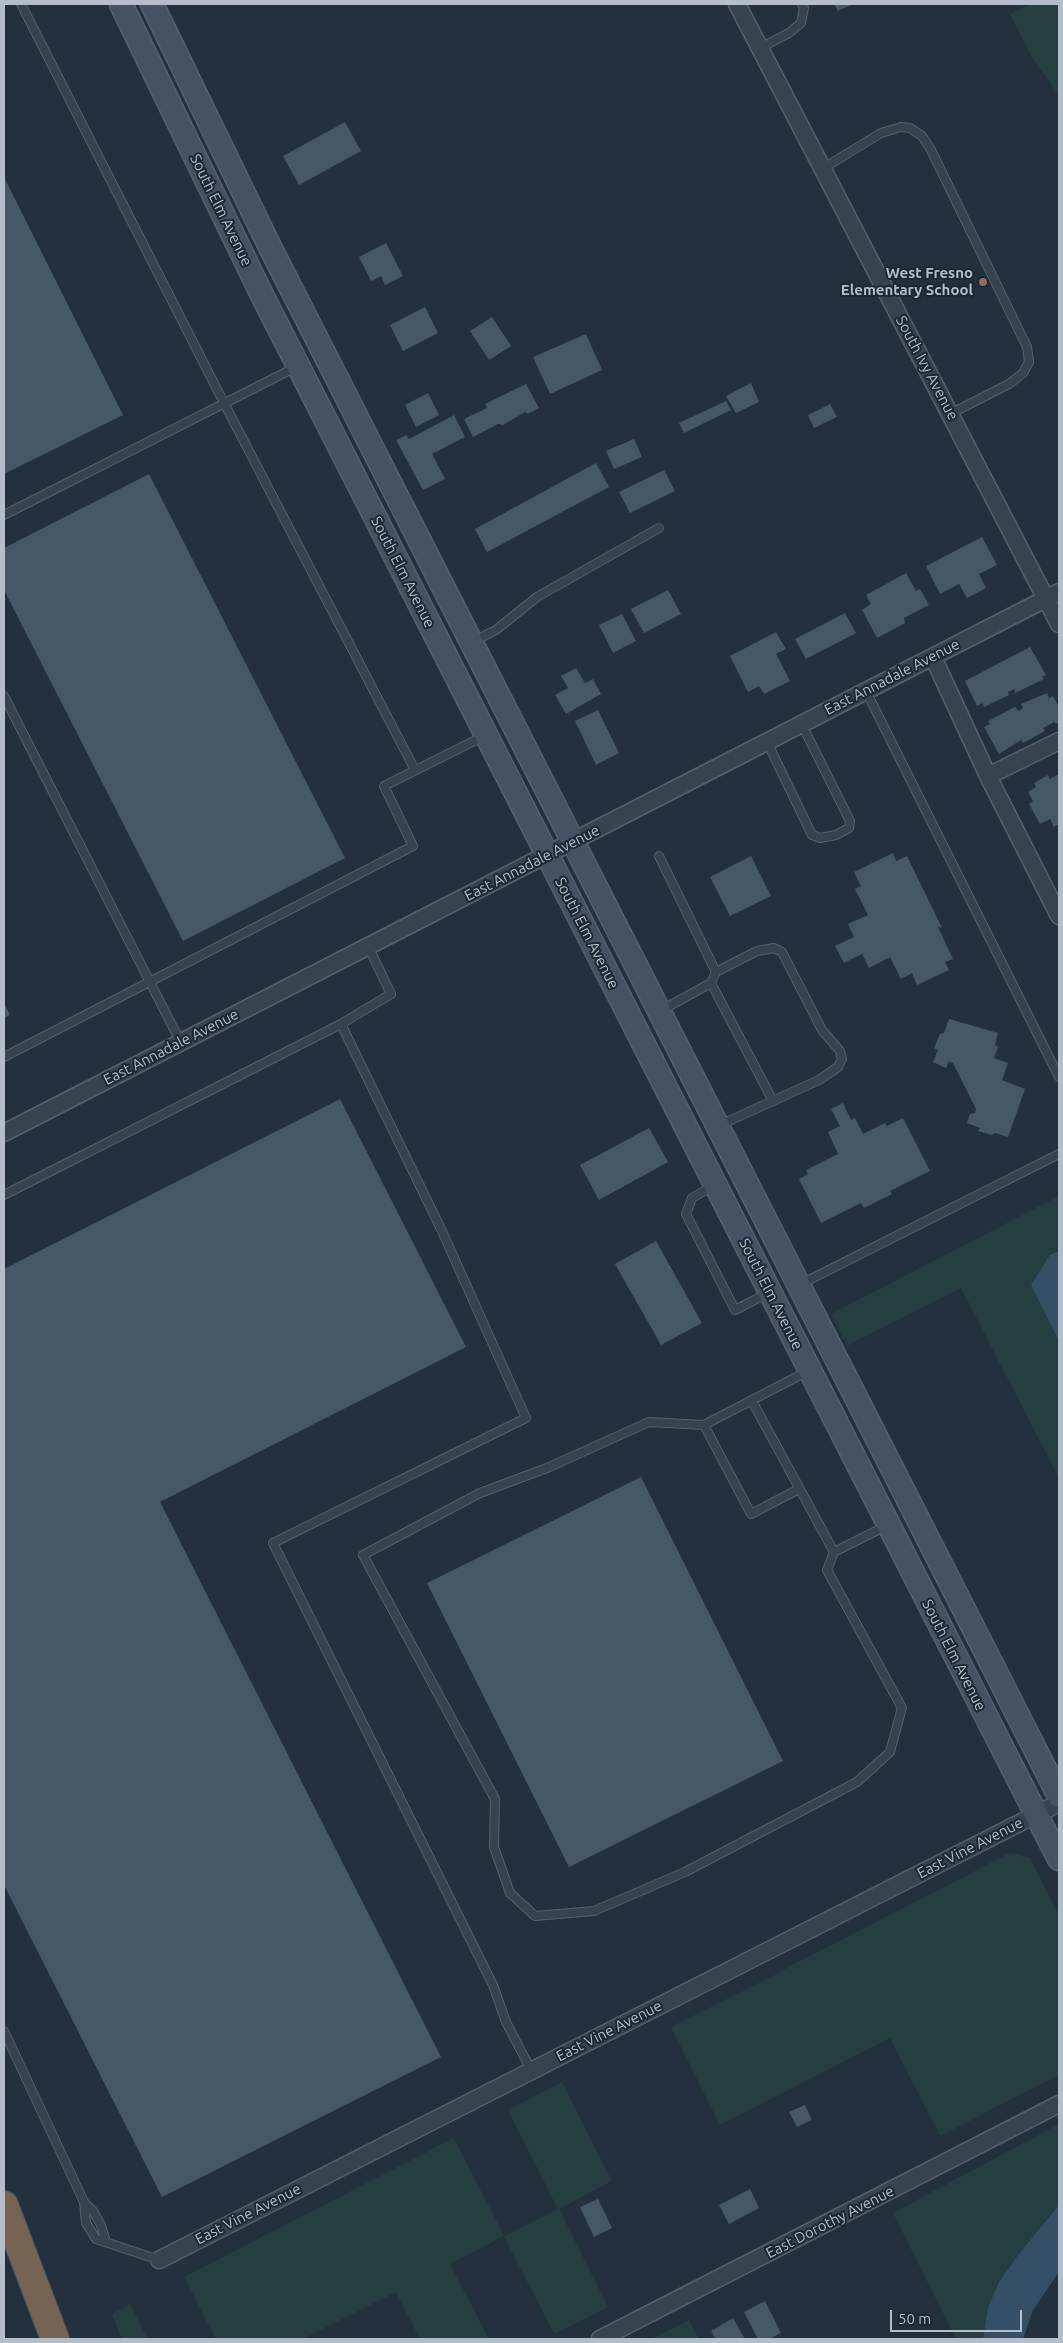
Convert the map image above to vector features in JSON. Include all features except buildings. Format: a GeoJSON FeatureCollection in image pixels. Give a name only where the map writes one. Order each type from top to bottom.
{"type":"FeatureCollection","features":[{"type":"Feature","properties":{"kind":"highway"},"geometry":{"type":"LineString","coordinates":[[4,2206],[55,2339]]}},
{"type":"Feature","properties":{"kind":"main road","name":"South Elm Avenue"},"geometry":{"type":"LineString","coordinates":[[121,4],[227,225],[298,366],[1059,1859]]}},
{"type":"Feature","properties":{"kind":"main road","name":"South Elm Avenue"},"geometry":{"type":"LineString","coordinates":[[152,4],[269,245],[1059,1796]]}},
{"type":"Feature","properties":{"kind":"street","name":"South Ivy Avenue"},"geometry":{"type":"LineString","coordinates":[[737,4],[950,414],[1053,596],[1059,624]]}},
{"type":"Feature","properties":{"kind":"street","name":"East Annadale Avenue"},"geometry":{"type":"LineString","coordinates":[[4,1133],[180,1041],[573,842],[801,723],[1053,596]]}},
{"type":"Feature","properties":{"kind":"street"},"geometry":{"type":"LineString","coordinates":[[932,657],[988,776],[1059,916]]}},
{"type":"Feature","properties":{"kind":"street"},"geometry":{"type":"LineString","coordinates":[[988,776],[1059,741]]}},
{"type":"Feature","properties":{"kind":"street","name":"East Vine Avenue"},"geometry":{"type":"LineString","coordinates":[[159,2260],[1059,1803]]}},
{"type":"Feature","properties":{"kind":"street","name":"East Dorothy Avenue"},"geometry":{"type":"LineString","coordinates":[[600,2339],[1059,2104]]}},
{"type":"Feature","properties":{"kind":"lane"},"geometry":{"type":"LineString","coordinates":[[21,4],[224,404],[415,770]]}},
{"type":"Feature","properties":{"kind":"lane"},"geometry":{"type":"LineString","coordinates":[[760,48],[790,33],[801,23],[804,8],[802,4]]}},
{"type":"Feature","properties":{"kind":"lane"},"geometry":{"type":"LineString","coordinates":[[822,168],[881,133],[901,127],[910,128],[922,136],[931,150],[1027,347],[1030,362],[1023,373],[1009,384],[950,414]]}},
{"type":"Feature","properties":{"kind":"lane"},"geometry":{"type":"LineString","coordinates":[[4,515],[298,366]]}},
{"type":"Feature","properties":{"kind":"lane"},"geometry":{"type":"LineString","coordinates":[[472,642],[496,630],[537,597],[659,528]]}},
{"type":"Feature","properties":{"kind":"lane"},"geometry":{"type":"LineString","coordinates":[[866,690],[1059,1077]]}},
{"type":"Feature","properties":{"kind":"lane"},"geometry":{"type":"LineString","coordinates":[[4,696],[180,1041]]}},
{"type":"Feature","properties":{"kind":"lane"},"geometry":{"type":"LineString","coordinates":[[767,742],[812,835],[820,838],[836,836],[848,828],[850,821],[801,723]]}},
{"type":"Feature","properties":{"kind":"lane"},"geometry":{"type":"LineString","coordinates":[[4,1057],[413,846],[384,786],[486,735]]}},
{"type":"Feature","properties":{"kind":"lane"},"geometry":{"type":"LineString","coordinates":[[659,856],[716,972]]}},
{"type":"Feature","properties":{"kind":"lane"},"geometry":{"type":"LineString","coordinates":[[4,1195],[342,1024],[391,994],[368,946]]}},
{"type":"Feature","properties":{"kind":"lane"},"geometry":{"type":"LineString","coordinates":[[659,1012],[711,983],[716,972],[767,948],[782,952],[822,1030],[840,1051],[842,1059],[838,1067],[819,1080],[718,1126]]}},
{"type":"Feature","properties":{"kind":"lane"},"geometry":{"type":"LineString","coordinates":[[711,983],[773,1101]]}},
{"type":"Feature","properties":{"kind":"lane"},"geometry":{"type":"LineString","coordinates":[[342,1024],[442,1229],[526,1418],[273,1543],[493,1985],[506,2022],[531,2070]]}},
{"type":"Feature","properties":{"kind":"lane"},"geometry":{"type":"LineString","coordinates":[[799,1285],[1059,1154]]}},
{"type":"Feature","properties":{"kind":"lane"},"geometry":{"type":"LineString","coordinates":[[715,1185],[692,1198],[686,1214],[735,1310],[770,1292]]}},
{"type":"Feature","properties":{"kind":"lane"},"geometry":{"type":"LineString","coordinates":[[810,1370],[704,1425],[649,1422],[547,1468],[480,1493],[362,1555],[495,1800],[494,1847],[510,1893],[535,1916],[594,1911],[684,1872],[857,1782],[890,1752],[902,1708],[827,1570],[834,1552],[888,1524]]}},
{"type":"Feature","properties":{"kind":"lane"},"geometry":{"type":"LineString","coordinates":[[752,1401],[834,1552]]}},
{"type":"Feature","properties":{"kind":"lane"},"geometry":{"type":"LineString","coordinates":[[704,1425],[751,1514],[799,1489]]}},
{"type":"Feature","properties":{"kind":"lane"},"geometry":{"type":"LineString","coordinates":[[4,2031],[84,2202],[86,2223],[96,2239],[159,2260]]}},
{"type":"Feature","properties":{"kind":"lane"},"geometry":{"type":"LineString","coordinates":[[84,2202],[93,2211],[101,2225],[106,2242]]}},
{"type":"Feature","properties":{"kind":"green space"},"geometry":{"type":"Polygon","coordinates":[[[1030,4],[1059,4],[1059,95],[1032,57],[1010,14],[1030,4]]]}},
{"type":"Feature","properties":{"kind":"green space"},"geometry":{"type":"Polygon","coordinates":[[[1059,1196],[1059,1478],[961,1288],[847,1346],[831,1314],[1059,1196]]]}},
{"type":"Feature","properties":{"kind":"green space"},"geometry":{"type":"Polygon","coordinates":[[[1010,1853],[1030,1858],[1059,1915],[1059,2075],[940,2136],[890,2038],[720,2125],[671,2027],[1010,1853]]]}},
{"type":"Feature","properties":{"kind":"green space"},"geometry":{"type":"Polygon","coordinates":[[[562,2082],[612,2181],[559,2209],[608,2307],[554,2334],[504,2236],[558,2209],[508,2110],[562,2082]]]}},
{"type":"Feature","properties":{"kind":"green space"},"geometry":{"type":"Polygon","coordinates":[[[1059,2124],[1059,2205],[1018,2255],[999,2282],[988,2307],[983,2339],[956,2339],[893,2213],[1059,2124]]]}},
{"type":"Feature","properties":{"kind":"green space"},"geometry":{"type":"Polygon","coordinates":[[[454,2138],[504,2236],[450,2264],[489,2339],[420,2339],[396,2292],[303,2339],[216,2339],[184,2277],[454,2138]]]}},
{"type":"Feature","properties":{"kind":"green space"},"geometry":{"type":"Polygon","coordinates":[[[130,2304],[148,2339],[122,2339],[112,2314],[130,2304]]]}},
{"type":"Feature","properties":{"kind":"green space"},"geometry":{"type":"Polygon","coordinates":[[[689,2320],[699,2339],[651,2339],[689,2320]]]}},
{"type":"Feature","properties":{"kind":"water"},"geometry":{"type":"Polygon","coordinates":[[[1059,1251],[1059,1341],[1031,1285],[1050,1255],[1059,1251]]]}},
{"type":"Feature","properties":{"kind":"water"},"geometry":{"type":"Polygon","coordinates":[[[1059,2205],[1059,2272],[1033,2310],[1023,2339],[983,2339],[988,2307],[999,2282],[1018,2255],[1059,2205]]]}},
{"type":"Feature","properties":{"kind":"place","name":"West Fresno Elementary School"},"geometry":{"type":"Point","coordinates":[983,282]}}]}
